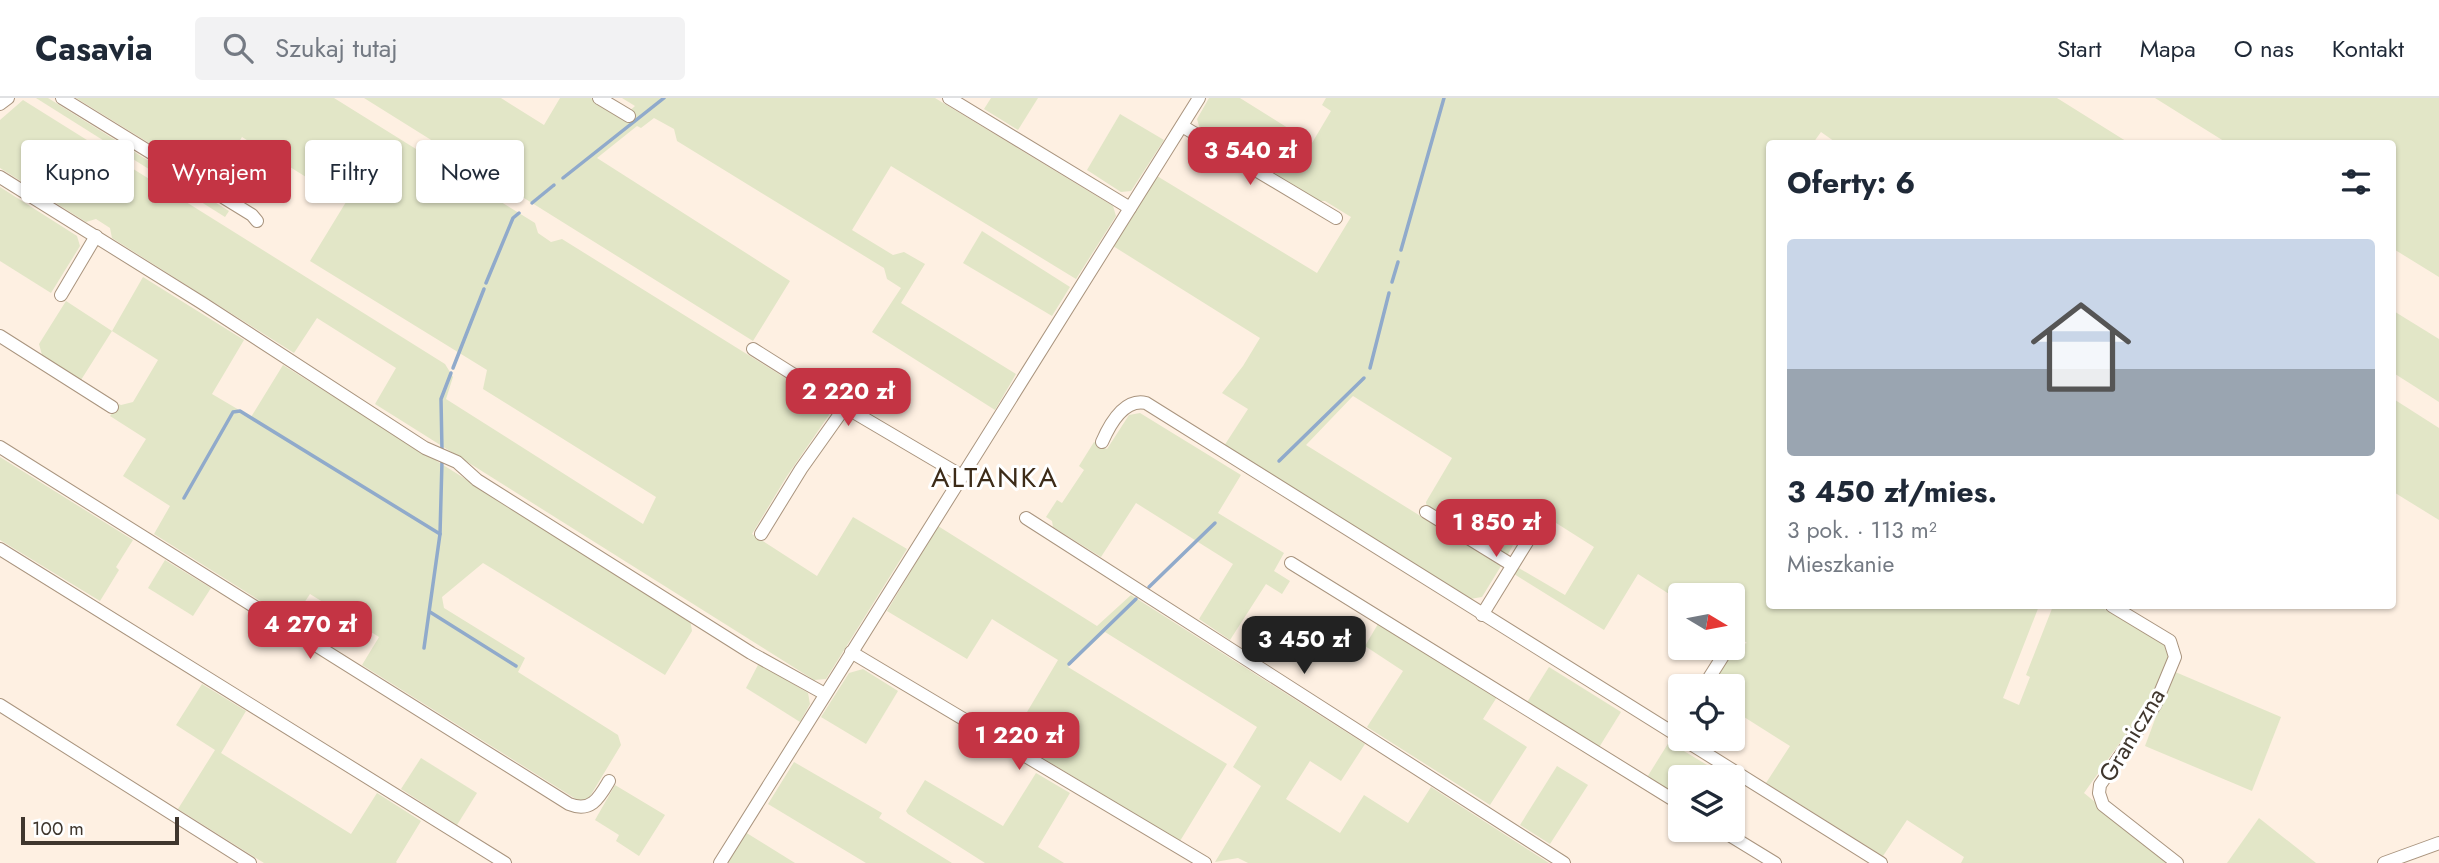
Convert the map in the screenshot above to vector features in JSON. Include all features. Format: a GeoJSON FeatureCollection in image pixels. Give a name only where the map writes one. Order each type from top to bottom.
{"type":"FeatureCollection","features":[{"type":"Feature","properties":{"kind":"street"},"geometry":{"type":"LineString","coordinates":[[0,104],[8,98]]}},
{"type":"Feature","properties":{"kind":"street"},"geometry":{"type":"LineString","coordinates":[[62,98],[252,215],[257,221]]}},
{"type":"Feature","properties":{"kind":"street"},"geometry":{"type":"LineString","coordinates":[[599,98],[629,116]]}},
{"type":"Feature","properties":{"kind":"street"},"geometry":{"type":"LineString","coordinates":[[949,98],[1130,208]]}},
{"type":"Feature","properties":{"kind":"street"},"geometry":{"type":"LineString","coordinates":[[720,863],[1199,98]]}},
{"type":"Feature","properties":{"kind":"street"},"geometry":{"type":"LineString","coordinates":[[1182,126],[1336,218]]}},
{"type":"Feature","properties":{"kind":"street"},"geometry":{"type":"LineString","coordinates":[[0,177],[425,448],[457,462],[477,480],[751,653],[825,694]]}},
{"type":"Feature","properties":{"kind":"street"},"geometry":{"type":"LineString","coordinates":[[61,295],[96,236]]}},
{"type":"Feature","properties":{"kind":"street"},"geometry":{"type":"LineString","coordinates":[[0,336],[112,407]]}},
{"type":"Feature","properties":{"kind":"street"},"geometry":{"type":"LineString","coordinates":[[753,349],[962,476]]}},
{"type":"Feature","properties":{"kind":"street"},"geometry":{"type":"LineString","coordinates":[[1102,442],[1128,405],[1146,403],[1482,615],[1668,724]]}},
{"type":"Feature","properties":{"kind":"street"},"geometry":{"type":"LineString","coordinates":[[761,534],[845,407]]}},
{"type":"Feature","properties":{"kind":"street"},"geometry":{"type":"LineString","coordinates":[[0,447],[569,804],[581,808],[594,803],[609,781]]}},
{"type":"Feature","properties":{"kind":"street"},"geometry":{"type":"LineString","coordinates":[[1426,512],[1512,565]]}},
{"type":"Feature","properties":{"kind":"street"},"geometry":{"type":"LineString","coordinates":[[1026,518],[1564,863]]}},
{"type":"Feature","properties":{"kind":"street"},"geometry":{"type":"LineString","coordinates":[[1482,615],[1539,521]]}},
{"type":"Feature","properties":{"kind":"street"},"geometry":{"type":"LineString","coordinates":[[0,549],[505,863]]}},
{"type":"Feature","properties":{"kind":"street"},"geometry":{"type":"LineString","coordinates":[[1291,563],[1668,797]]}},
{"type":"Feature","properties":{"kind":"street","name":"Graniczna"},"geometry":{"type":"LineString","coordinates":[[2117,609],[2170,641],[2175,657],[2155,705],[2100,785],[2100,799],[2103,805],[2177,863]]}},
{"type":"Feature","properties":{"kind":"street"},"geometry":{"type":"LineString","coordinates":[[851,652],[1205,863]]}},
{"type":"Feature","properties":{"kind":"street"},"geometry":{"type":"LineString","coordinates":[[0,705],[250,863]]}},
{"type":"Feature","properties":{"kind":"street"},"geometry":{"type":"LineString","coordinates":[[1710,751],[1881,863]]}},
{"type":"Feature","properties":{"kind":"street"},"geometry":{"type":"LineString","coordinates":[[1741,842],[1775,863]]}},
{"type":"Feature","properties":{"kind":"street"},"geometry":{"type":"LineString","coordinates":[[2384,863],[2439,843]]}},
{"type":"Feature","properties":{"kind":"green space"},"geometry":{"type":"Polygon","coordinates":[[[36,98],[48,98],[115,140],[103,140],[36,98]]]}},
{"type":"Feature","properties":{"kind":"green space"},"geometry":{"type":"Polygon","coordinates":[[[76,98],[334,98],[402,140],[305,140],[305,176],[291,168],[291,140],[247,140],[242,137],[240,140],[148,140],[148,142],[76,98]]]}},
{"type":"Feature","properties":{"kind":"green space"},"geometry":{"type":"Polygon","coordinates":[[[364,98],[501,98],[544,125],[560,98],[591,98],[623,117],[635,106],[622,98],[935,98],[1113,206],[1116,216],[1076,279],[891,166],[852,230],[893,255],[904,252],[925,264],[901,303],[1016,374],[995,410],[872,332],[901,288],[887,279],[884,268],[677,141],[674,129],[654,118],[641,128],[637,126],[597,158],[790,281],[753,341],[524,198],[524,140],[431,140],[364,98]]]}},
{"type":"Feature","properties":{"kind":"green space"},"geometry":{"type":"Polygon","coordinates":[[[991,98],[1038,98],[1018,130],[984,109],[991,98]]]}},
{"type":"Feature","properties":{"kind":"green space"},"geometry":{"type":"Polygon","coordinates":[[[1209,98],[1240,98],[1312,143],[1331,111],[1322,105],[1326,98],[2057,98],[2124,140],[1832,140],[1821,132],[1815,140],[1766,140],[1766,609],[2038,609],[2003,698],[2019,705],[2030,677],[2026,675],[2052,609],[2104,609],[2166,645],[2170,659],[2159,688],[2084,793],[2170,863],[1961,863],[1964,857],[1907,820],[1883,856],[1766,783],[1790,746],[1745,718],[1745,674],[1719,674],[1728,660],[1745,660],[1745,583],[1668,583],[1668,593],[1638,574],[1604,630],[1514,574],[1517,567],[1565,595],[1594,547],[1534,509],[1508,554],[1502,555],[1427,509],[1426,502],[1452,458],[1353,396],[1306,445],[1501,566],[1482,597],[1470,599],[1224,446],[1248,409],[1222,393],[1260,338],[1113,246],[1157,176],[1317,273],[1351,217],[1325,201],[1314,201],[1200,129],[1197,119],[1209,98]]]}},
{"type":"Feature","properties":{"kind":"green space"},"geometry":{"type":"Polygon","coordinates":[[[2155,98],[2439,98],[2439,277],[2396,250],[2396,140],[2222,140],[2155,98]]]}},
{"type":"Feature","properties":{"kind":"green space"},"geometry":{"type":"Polygon","coordinates":[[[23,100],[87,140],[21,140],[21,181],[0,168],[0,120],[23,100]]]}},
{"type":"Feature","properties":{"kind":"green space"},"geometry":{"type":"Polygon","coordinates":[[[1120,114],[1164,140],[1131,191],[1121,192],[1087,170],[1120,114]]]}},
{"type":"Feature","properties":{"kind":"green space"},"geometry":{"type":"Polygon","coordinates":[[[402,140],[416,149],[416,203],[503,203],[535,223],[538,233],[551,242],[562,239],[827,404],[829,415],[787,476],[752,534],[817,576],[853,517],[907,549],[826,679],[814,680],[375,404],[396,368],[317,318],[294,353],[112,238],[110,228],[96,219],[86,222],[56,203],[134,203],[134,169],[148,178],[148,203],[188,203],[445,364],[453,377],[446,399],[643,524],[656,497],[483,389],[487,370],[310,261],[345,203],[402,203],[402,140]]]}},
{"type":"Feature","properties":{"kind":"green space"},"geometry":{"type":"Polygon","coordinates":[[[134,152],[148,160],[148,169],[134,160],[134,152]]]}},
{"type":"Feature","properties":{"kind":"green space"},"geometry":{"type":"Polygon","coordinates":[[[0,187],[21,203],[25,203],[77,236],[80,246],[51,293],[0,261],[0,187]]]}},
{"type":"Feature","properties":{"kind":"green space"},"geometry":{"type":"Polygon","coordinates":[[[203,203],[216,203],[229,211],[225,217],[203,203]]]}},
{"type":"Feature","properties":{"kind":"green space"},"geometry":{"type":"Polygon","coordinates":[[[982,231],[1070,287],[1052,316],[963,263],[982,231]]]}},
{"type":"Feature","properties":{"kind":"green space"},"geometry":{"type":"Polygon","coordinates":[[[143,277],[244,340],[212,394],[251,417],[283,365],[690,619],[692,631],[665,675],[483,563],[442,597],[444,608],[525,658],[518,672],[618,735],[621,745],[589,798],[579,801],[362,665],[379,637],[310,594],[292,621],[154,534],[170,506],[123,476],[146,439],[110,416],[119,404],[133,402],[158,360],[112,331],[143,277]]]}},
{"type":"Feature","properties":{"kind":"green space"},"geometry":{"type":"Polygon","coordinates":[[[66,301],[112,331],[81,380],[42,355],[39,344],[66,301]]]}},
{"type":"Feature","properties":{"kind":"green space"},"geometry":{"type":"Polygon","coordinates":[[[2396,312],[2439,339],[2439,402],[2396,375],[2396,312]]]}},
{"type":"Feature","properties":{"kind":"green space"},"geometry":{"type":"Polygon","coordinates":[[[2396,401],[2439,428],[2439,520],[2396,493],[2396,401]]]}},
{"type":"Feature","properties":{"kind":"green space"},"geometry":{"type":"Polygon","coordinates":[[[1140,413],[1241,475],[1218,513],[1284,553],[1274,571],[1290,581],[1282,594],[1266,584],[1230,640],[1199,619],[1233,564],[1136,503],[1101,557],[1053,527],[1052,521],[1046,517],[1057,500],[1062,503],[1084,470],[1079,466],[1094,442],[1107,449],[1129,415],[1140,413]]]}},
{"type":"Feature","properties":{"kind":"green space"},"geometry":{"type":"Polygon","coordinates":[[[0,457],[133,540],[116,567],[119,570],[100,601],[0,540],[0,457]]]}},
{"type":"Feature","properties":{"kind":"green space"},"geometry":{"type":"Polygon","coordinates":[[[938,526],[1097,626],[1131,595],[1365,744],[1341,781],[1310,761],[1286,799],[1340,833],[1364,795],[1408,823],[1431,787],[1549,863],[1248,863],[1238,858],[1215,862],[1261,786],[1233,767],[1257,727],[1105,632],[1068,667],[1227,764],[1180,841],[1011,739],[1058,660],[992,619],[967,659],[887,611],[938,526]]]}},
{"type":"Feature","properties":{"kind":"green space"},"geometry":{"type":"Polygon","coordinates":[[[165,560],[211,588],[193,616],[148,588],[165,560]]]}},
{"type":"Feature","properties":{"kind":"green space"},"geometry":{"type":"Polygon","coordinates":[[[1378,624],[1497,697],[1483,719],[1527,747],[1490,805],[1367,727],[1403,671],[1365,646],[1378,624]]]}},
{"type":"Feature","properties":{"kind":"green space"},"geometry":{"type":"Polygon","coordinates":[[[759,663],[808,693],[810,704],[800,722],[746,688],[759,663]]]}},
{"type":"Feature","properties":{"kind":"green space"},"geometry":{"type":"Polygon","coordinates":[[[1549,667],[1621,712],[1598,749],[1526,704],[1549,667]]]}},
{"type":"Feature","properties":{"kind":"green space"},"geometry":{"type":"Polygon","coordinates":[[[863,669],[898,691],[866,744],[821,717],[849,673],[863,669]]]}},
{"type":"Feature","properties":{"kind":"green space"},"geometry":{"type":"Polygon","coordinates":[[[2173,671],[2281,717],[2252,791],[2145,746],[2173,671]]]}},
{"type":"Feature","properties":{"kind":"green space"},"geometry":{"type":"Polygon","coordinates":[[[202,684],[246,711],[221,753],[351,834],[377,793],[421,821],[397,863],[264,863],[178,809],[215,750],[176,725],[202,684]]]}},
{"type":"Feature","properties":{"kind":"green space"},"geometry":{"type":"Polygon","coordinates":[[[1668,744],[1668,751],[1684,751],[1707,765],[1668,765],[1668,793],[1646,779],[1668,744]]]}},
{"type":"Feature","properties":{"kind":"green space"},"geometry":{"type":"Polygon","coordinates":[[[421,758],[477,793],[457,825],[401,789],[421,758]]]}},
{"type":"Feature","properties":{"kind":"green space"},"geometry":{"type":"Polygon","coordinates":[[[794,762],[882,813],[879,818],[952,863],[866,863],[768,804],[794,762]]]}},
{"type":"Feature","properties":{"kind":"green space"},"geometry":{"type":"Polygon","coordinates":[[[1557,766],[1588,785],[1550,844],[1520,825],[1557,766]]]}},
{"type":"Feature","properties":{"kind":"green space"},"geometry":{"type":"Polygon","coordinates":[[[1036,773],[1070,793],[1038,847],[1064,863],[985,863],[906,811],[925,780],[1003,826],[1036,773]]]}},
{"type":"Feature","properties":{"kind":"green space"},"geometry":{"type":"Polygon","coordinates":[[[615,785],[665,815],[639,856],[616,841],[619,835],[595,820],[615,785]]]}},
{"type":"Feature","properties":{"kind":"green space"},"geometry":{"type":"Polygon","coordinates":[[[2259,818],[2316,863],[2227,863],[2259,818]]]}},
{"type":"Feature","properties":{"kind":"green space"},"geometry":{"type":"Polygon","coordinates":[[[745,832],[795,863],[726,863],[745,832]]]}},
{"type":"Feature","properties":{"kind":"waterway"},"geometry":{"type":"LineString","coordinates":[[563,178],[664,98]]}},
{"type":"Feature","properties":{"kind":"waterway"},"geometry":{"type":"LineString","coordinates":[[1401,250],[1444,98]]}},
{"type":"Feature","properties":{"kind":"waterway"},"geometry":{"type":"LineString","coordinates":[[532,203],[554,185]]}},
{"type":"Feature","properties":{"kind":"waterway"},"geometry":{"type":"LineString","coordinates":[[486,283],[513,218],[519,213]]}},
{"type":"Feature","properties":{"kind":"waterway"},"geometry":{"type":"LineString","coordinates":[[1392,282],[1398,262]]}},
{"type":"Feature","properties":{"kind":"waterway"},"geometry":{"type":"LineString","coordinates":[[453,368],[484,289]]}},
{"type":"Feature","properties":{"kind":"waterway"},"geometry":{"type":"LineString","coordinates":[[1370,368],[1389,293]]}},
{"type":"Feature","properties":{"kind":"waterway"},"geometry":{"type":"LineString","coordinates":[[442,451],[441,399],[451,373]]}},
{"type":"Feature","properties":{"kind":"waterway"},"geometry":{"type":"LineString","coordinates":[[1279,461],[1364,378]]}},
{"type":"Feature","properties":{"kind":"waterway"},"geometry":{"type":"LineString","coordinates":[[184,498],[233,412],[240,411],[440,534]]}},
{"type":"Feature","properties":{"kind":"waterway"},"geometry":{"type":"LineString","coordinates":[[424,648],[440,534],[442,461]]}},
{"type":"Feature","properties":{"kind":"waterway"},"geometry":{"type":"LineString","coordinates":[[1149,587],[1215,523]]}},
{"type":"Feature","properties":{"kind":"waterway"},"geometry":{"type":"LineString","coordinates":[[1069,664],[1136,599]]}},
{"type":"Feature","properties":{"kind":"waterway"},"geometry":{"type":"LineString","coordinates":[[430,612],[516,666]]}},
{"type":"Feature","properties":{"kind":"district","name":"ALTANKA"},"geometry":{"type":"Point","coordinates":[995,477]}}]}
